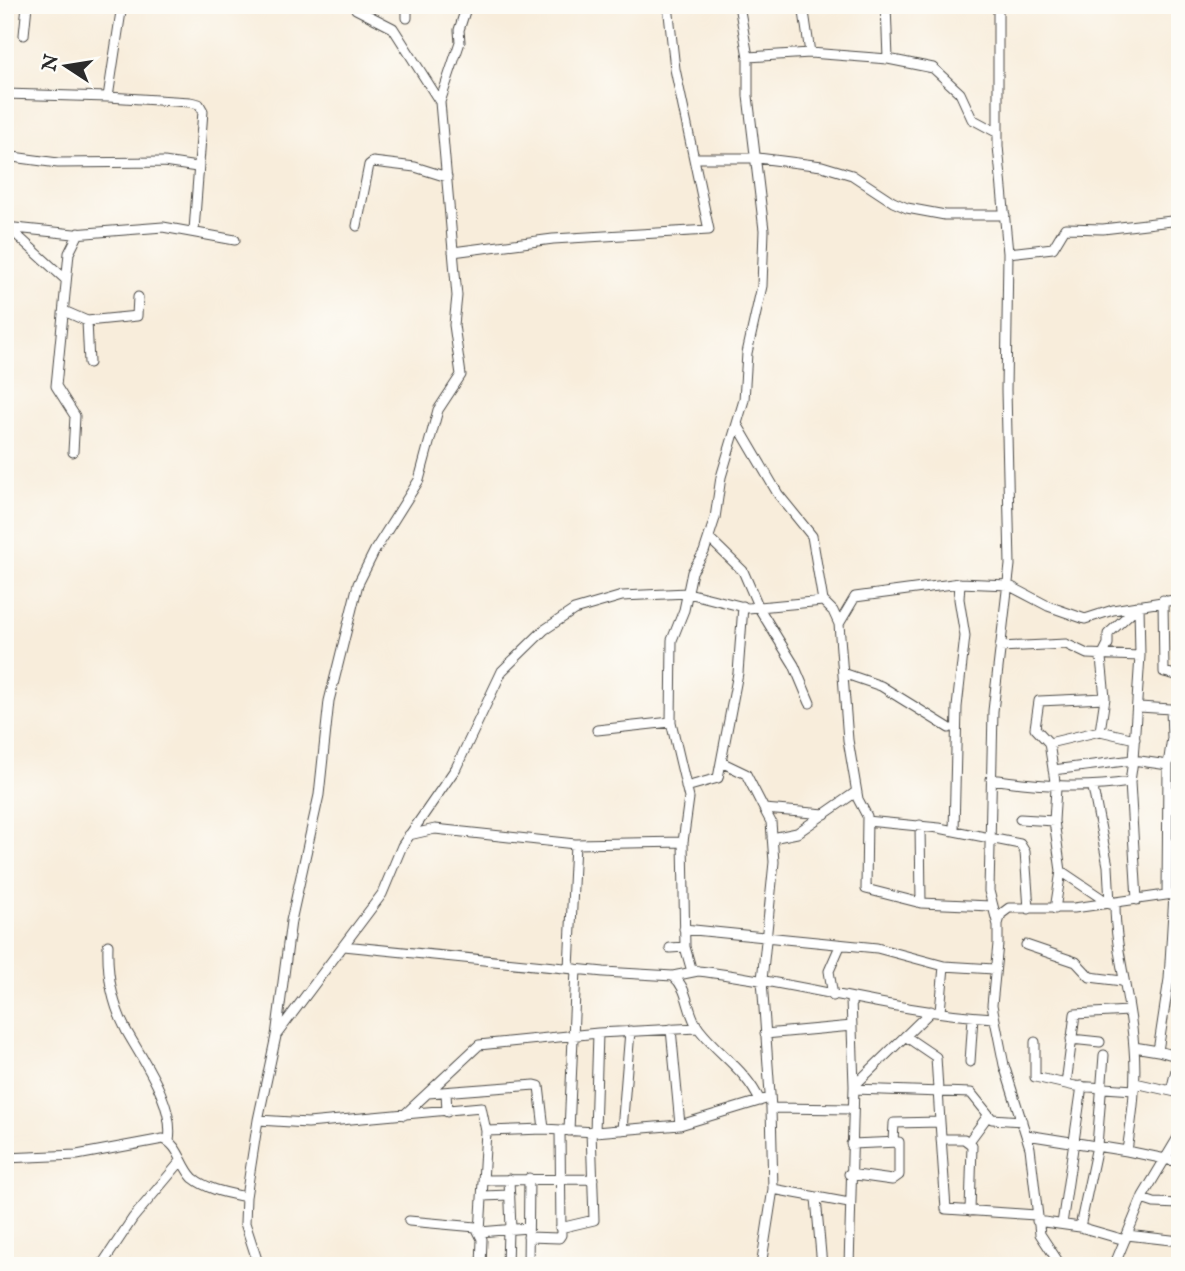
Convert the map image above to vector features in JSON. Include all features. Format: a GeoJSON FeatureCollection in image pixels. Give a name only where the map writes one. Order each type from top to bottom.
{"type":"FeatureCollection","features":[{"type":"Feature","properties":{"kind":"street"},"geometry":{"type":"LineString","coordinates":[[24,35],[27,5]]}},
{"type":"Feature","properties":{"kind":"street"},"geometry":{"type":"LineString","coordinates":[[108,97],[122,5]]}},
{"type":"Feature","properties":{"kind":"street"},"geometry":{"type":"LineString","coordinates":[[407,5],[407,18]]}},
{"type":"Feature","properties":{"kind":"street"},"geometry":{"type":"LineString","coordinates":[[259,1266],[245,1223],[246,1197],[257,1120],[276,1036],[291,922],[319,796],[329,701],[358,584],[375,550],[419,480],[438,410],[461,375],[454,325],[457,296],[440,103],[460,42],[459,30],[467,5]]}},
{"type":"Feature","properties":{"kind":"street"},"geometry":{"type":"LineString","coordinates":[[453,252],[554,239],[709,230],[675,69],[668,5]]}},
{"type":"Feature","properties":{"kind":"street"},"geometry":{"type":"LineString","coordinates":[[739,5],[748,57],[748,96],[758,158],[764,230],[762,286],[747,353],[744,400],[721,477],[717,510],[704,552],[692,572],[672,640],[671,722],[689,798],[684,842],[685,947],[691,968],[698,971],[762,980],[893,1008],[994,1018]]}},
{"type":"Feature","properties":{"kind":"street"},"geometry":{"type":"LineString","coordinates":[[803,5],[810,53]]}},
{"type":"Feature","properties":{"kind":"street"},"geometry":{"type":"LineString","coordinates":[[886,5],[888,59]]}},
{"type":"Feature","properties":{"kind":"street"},"geometry":{"type":"LineString","coordinates":[[998,5],[998,134],[1008,253],[1006,390],[1010,501],[1008,585],[993,711],[989,838],[991,906],[998,925]]}},
{"type":"Feature","properties":{"kind":"street"},"geometry":{"type":"LineString","coordinates":[[356,9],[393,28],[440,103]]}},
{"type":"Feature","properties":{"kind":"street"},"geometry":{"type":"LineString","coordinates":[[748,57],[810,53],[888,59],[933,68],[960,93],[972,119],[998,134]]}},
{"type":"Feature","properties":{"kind":"street"},"geometry":{"type":"LineString","coordinates":[[5,94],[108,97],[199,104],[203,111],[194,230]]}},
{"type":"Feature","properties":{"kind":"street"},"geometry":{"type":"LineString","coordinates":[[5,156],[58,163],[164,162],[197,167]]}},
{"type":"Feature","properties":{"kind":"street"},"geometry":{"type":"LineString","coordinates":[[695,158],[758,158],[842,171],[907,208],[945,215],[1005,215]]}},
{"type":"Feature","properties":{"kind":"street"},"geometry":{"type":"LineString","coordinates":[[356,226],[363,183],[369,165],[373,162],[415,167],[447,177]]}},
{"type":"Feature","properties":{"kind":"street"},"geometry":{"type":"LineString","coordinates":[[1008,253],[1053,248],[1065,228],[1103,229],[1180,220]]}},
{"type":"Feature","properties":{"kind":"street"},"geometry":{"type":"LineString","coordinates":[[7,227],[79,233],[137,228],[194,230],[235,240]]}},
{"type":"Feature","properties":{"kind":"street"},"geometry":{"type":"LineString","coordinates":[[7,227],[65,279]]}},
{"type":"Feature","properties":{"kind":"street"},"geometry":{"type":"LineString","coordinates":[[73,452],[75,416],[56,386],[65,279],[69,253],[79,233]]}},
{"type":"Feature","properties":{"kind":"street"},"geometry":{"type":"LineString","coordinates":[[64,311],[87,321],[137,316],[138,297]]}},
{"type":"Feature","properties":{"kind":"street"},"geometry":{"type":"LineString","coordinates":[[87,321],[89,363]]}},
{"type":"Feature","properties":{"kind":"street"},"geometry":{"type":"LineString","coordinates":[[737,424],[778,494],[812,536],[823,601],[833,611],[839,624],[848,740],[856,792],[867,821],[866,889],[921,903],[991,906]]}},
{"type":"Feature","properties":{"kind":"street"},"geometry":{"type":"LineString","coordinates":[[709,538],[743,571],[759,608],[794,665],[810,702]]}},
{"type":"Feature","properties":{"kind":"street"},"geometry":{"type":"LineString","coordinates":[[954,831],[957,707],[965,636],[959,599],[960,583]]}},
{"type":"Feature","properties":{"kind":"street"},"geometry":{"type":"LineString","coordinates":[[839,624],[855,597],[960,583],[1008,585],[1048,606],[1085,619],[1139,605],[1180,599]]}},
{"type":"Feature","properties":{"kind":"street"},"geometry":{"type":"LineString","coordinates":[[276,1036],[382,894],[409,835],[456,768],[502,671],[544,630],[565,614],[608,597],[688,593],[759,608],[823,601]]}},
{"type":"Feature","properties":{"kind":"street"},"geometry":{"type":"LineString","coordinates":[[1163,600],[1164,672],[1180,676]]}},
{"type":"Feature","properties":{"kind":"street"},"geometry":{"type":"LineString","coordinates":[[1100,731],[1105,698],[1102,653],[1108,644],[1108,634],[1139,605]]}},
{"type":"Feature","properties":{"kind":"street"},"geometry":{"type":"LineString","coordinates":[[1136,900],[1130,782],[1139,707],[1139,605]]}},
{"type":"Feature","properties":{"kind":"street"},"geometry":{"type":"LineString","coordinates":[[687,787],[718,778],[738,673],[743,606]]}},
{"type":"Feature","properties":{"kind":"street"},"geometry":{"type":"LineString","coordinates":[[1000,647],[1066,644],[1087,654],[1140,656]]}},
{"type":"Feature","properties":{"kind":"street"},"geometry":{"type":"LineString","coordinates":[[843,673],[881,686],[949,728]]}},
{"type":"Feature","properties":{"kind":"street"},"geometry":{"type":"LineString","coordinates":[[1055,909],[1061,871],[1054,821],[1056,788],[1049,743],[1035,728],[1039,701],[1105,698]]}},
{"type":"Feature","properties":{"kind":"street"},"geometry":{"type":"LineString","coordinates":[[1139,707],[1171,709],[1176,737],[1168,765],[1174,894],[1169,979],[1158,1051]]}},
{"type":"Feature","properties":{"kind":"street"},"geometry":{"type":"LineString","coordinates":[[597,730],[671,722]]}},
{"type":"Feature","properties":{"kind":"street"},"geometry":{"type":"LineString","coordinates":[[1049,743],[1100,731],[1135,739]]}},
{"type":"Feature","properties":{"kind":"street"},"geometry":{"type":"LineString","coordinates":[[1053,770],[1133,760],[1168,765]]}},
{"type":"Feature","properties":{"kind":"street"},"geometry":{"type":"LineString","coordinates":[[721,762],[746,774],[771,822],[774,862],[762,980],[773,1189],[761,1266]]}},
{"type":"Feature","properties":{"kind":"street"},"geometry":{"type":"LineString","coordinates":[[991,779],[1056,788],[1093,788],[1130,782]]}},
{"type":"Feature","properties":{"kind":"street"},"geometry":{"type":"LineString","coordinates":[[1093,788],[1108,866],[1122,981],[1134,1047],[1135,1087],[1127,1151]]}},
{"type":"Feature","properties":{"kind":"street"},"geometry":{"type":"LineString","coordinates":[[772,838],[797,833],[856,792]]}},
{"type":"Feature","properties":{"kind":"street"},"geometry":{"type":"LineString","coordinates":[[764,809],[825,814]]}},
{"type":"Feature","properties":{"kind":"street"},"geometry":{"type":"LineString","coordinates":[[1020,819],[1054,821]]}},
{"type":"Feature","properties":{"kind":"street"},"geometry":{"type":"LineString","coordinates":[[867,821],[920,825],[1023,846],[1028,909]]}},
{"type":"Feature","properties":{"kind":"street"},"geometry":{"type":"LineString","coordinates":[[920,825],[921,903]]}},
{"type":"Feature","properties":{"kind":"street"},"geometry":{"type":"LineString","coordinates":[[409,835],[435,829],[575,844],[684,842]]}},
{"type":"Feature","properties":{"kind":"street"},"geometry":{"type":"LineString","coordinates":[[480,1232],[509,1228],[559,1238],[559,1177],[572,1035],[575,844]]}},
{"type":"Feature","properties":{"kind":"street"},"geometry":{"type":"LineString","coordinates":[[1061,871],[1112,904]]}},
{"type":"Feature","properties":{"kind":"street"},"geometry":{"type":"LineString","coordinates":[[1061,1266],[1048,1250],[1036,1218],[1027,1135],[1003,1065],[994,1018],[994,969],[998,925],[1004,910],[1112,904],[1174,894]]}},
{"type":"Feature","properties":{"kind":"street"},"geometry":{"type":"LineString","coordinates":[[684,929],[891,950],[944,965],[994,969]]}},
{"type":"Feature","properties":{"kind":"street"},"geometry":{"type":"LineString","coordinates":[[1026,944],[1076,962],[1090,977],[1122,981]]}},
{"type":"Feature","properties":{"kind":"street"},"geometry":{"type":"LineString","coordinates":[[108,945],[108,973],[115,1001],[159,1092],[169,1124],[169,1141],[195,1179],[205,1185],[246,1197]]}},
{"type":"Feature","properties":{"kind":"street"},"geometry":{"type":"LineString","coordinates":[[344,946],[572,969],[673,976],[698,971]]}},
{"type":"Feature","properties":{"kind":"street"},"geometry":{"type":"LineString","coordinates":[[833,996],[829,971],[840,946]]}},
{"type":"Feature","properties":{"kind":"street"},"geometry":{"type":"LineString","coordinates":[[670,948],[685,947]]}},
{"type":"Feature","properties":{"kind":"street"},"geometry":{"type":"LineString","coordinates":[[854,1087],[905,1036],[935,1012],[944,965]]}},
{"type":"Feature","properties":{"kind":"street"},"geometry":{"type":"LineString","coordinates":[[673,976],[683,985],[698,1028],[743,1072],[767,1102]]}},
{"type":"Feature","properties":{"kind":"street"},"geometry":{"type":"LineString","coordinates":[[1169,979],[1180,980]]}},
{"type":"Feature","properties":{"kind":"street"},"geometry":{"type":"LineString","coordinates":[[849,1266],[849,1174],[854,1087],[851,999]]}},
{"type":"Feature","properties":{"kind":"street"},"geometry":{"type":"LineString","coordinates":[[1066,1084],[1075,1014],[1129,1011]]}},
{"type":"Feature","properties":{"kind":"street"},"geometry":{"type":"LineString","coordinates":[[970,1062],[973,1017]]}},
{"type":"Feature","properties":{"kind":"street"},"geometry":{"type":"LineString","coordinates":[[765,1034],[852,1026]]}},
{"type":"Feature","properties":{"kind":"street"},"geometry":{"type":"LineString","coordinates":[[404,1115],[479,1045],[572,1035],[698,1028]]}},
{"type":"Feature","properties":{"kind":"street"},"geometry":{"type":"LineString","coordinates":[[671,1029],[680,1125]]}},
{"type":"Feature","properties":{"kind":"street"},"geometry":{"type":"LineString","coordinates":[[622,1130],[630,1031]]}},
{"type":"Feature","properties":{"kind":"street"},"geometry":{"type":"LineString","coordinates":[[560,1228],[592,1223],[595,1215],[593,1132],[598,1033]]}},
{"type":"Feature","properties":{"kind":"street"},"geometry":{"type":"LineString","coordinates":[[905,1036],[936,1057],[946,1209],[1036,1218],[1126,1237],[1180,1241]]}},
{"type":"Feature","properties":{"kind":"street"},"geometry":{"type":"LineString","coordinates":[[1071,1039],[1100,1042]]}},
{"type":"Feature","properties":{"kind":"street"},"geometry":{"type":"LineString","coordinates":[[1035,1042],[1035,1077],[1082,1086],[1135,1087],[1175,1092],[1179,1057],[1134,1047]]}},
{"type":"Feature","properties":{"kind":"street"},"geometry":{"type":"LineString","coordinates":[[1080,1227],[1097,1146],[1104,1055]]}},
{"type":"Feature","properties":{"kind":"street"},"geometry":{"type":"LineString","coordinates":[[428,1093],[539,1086],[544,1129]]}},
{"type":"Feature","properties":{"kind":"street"},"geometry":{"type":"LineString","coordinates":[[1062,1224],[1082,1086]]}},
{"type":"Feature","properties":{"kind":"street"},"geometry":{"type":"LineString","coordinates":[[854,1087],[971,1093],[988,1116],[1022,1121]]}},
{"type":"Feature","properties":{"kind":"street"},"geometry":{"type":"LineString","coordinates":[[446,1092],[447,1112]]}},
{"type":"Feature","properties":{"kind":"street"},"geometry":{"type":"LineString","coordinates":[[486,1131],[544,1129],[593,1132],[680,1125],[767,1102],[853,1109]]}},
{"type":"Feature","properties":{"kind":"street"},"geometry":{"type":"LineString","coordinates":[[257,1120],[308,1123],[481,1107],[486,1131],[480,1232],[481,1266]]}},
{"type":"Feature","properties":{"kind":"street"},"geometry":{"type":"LineString","coordinates":[[970,1211],[970,1140],[988,1116]]}},
{"type":"Feature","properties":{"kind":"street"},"geometry":{"type":"LineString","coordinates":[[893,1142],[894,1123],[940,1122]]}},
{"type":"Feature","properties":{"kind":"street"},"geometry":{"type":"LineString","coordinates":[[1114,1266],[1142,1199],[1162,1160],[1180,1134]]}},
{"type":"Feature","properties":{"kind":"street"},"geometry":{"type":"LineString","coordinates":[[1027,1135],[1180,1162]]}},
{"type":"Feature","properties":{"kind":"street"},"geometry":{"type":"LineString","coordinates":[[5,1158],[77,1155],[155,1138],[169,1141]]}},
{"type":"Feature","properties":{"kind":"street"},"geometry":{"type":"LineString","coordinates":[[941,1139],[970,1140]]}},
{"type":"Feature","properties":{"kind":"street"},"geometry":{"type":"LineString","coordinates":[[849,1174],[896,1179],[899,1175],[899,1142],[851,1144]]}},
{"type":"Feature","properties":{"kind":"street"},"geometry":{"type":"LineString","coordinates":[[101,1266],[134,1218],[181,1161]]}},
{"type":"Feature","properties":{"kind":"street"},"geometry":{"type":"LineString","coordinates":[[484,1180],[559,1177],[593,1179]]}},
{"type":"Feature","properties":{"kind":"street"},"geometry":{"type":"LineString","coordinates":[[528,1266],[529,1178]]}},
{"type":"Feature","properties":{"kind":"street"},"geometry":{"type":"LineString","coordinates":[[507,1266],[509,1179]]}},
{"type":"Feature","properties":{"kind":"street"},"geometry":{"type":"LineString","coordinates":[[773,1189],[849,1203]]}},
{"type":"Feature","properties":{"kind":"street"},"geometry":{"type":"LineString","coordinates":[[483,1196],[510,1195]]}},
{"type":"Feature","properties":{"kind":"street"},"geometry":{"type":"LineString","coordinates":[[817,1198],[822,1266]]}},
{"type":"Feature","properties":{"kind":"street"},"geometry":{"type":"LineString","coordinates":[[1142,1199],[1154,1203],[1180,1204]]}},
{"type":"Feature","properties":{"kind":"street"},"geometry":{"type":"LineString","coordinates":[[408,1222],[476,1227],[480,1232]]}}]}
